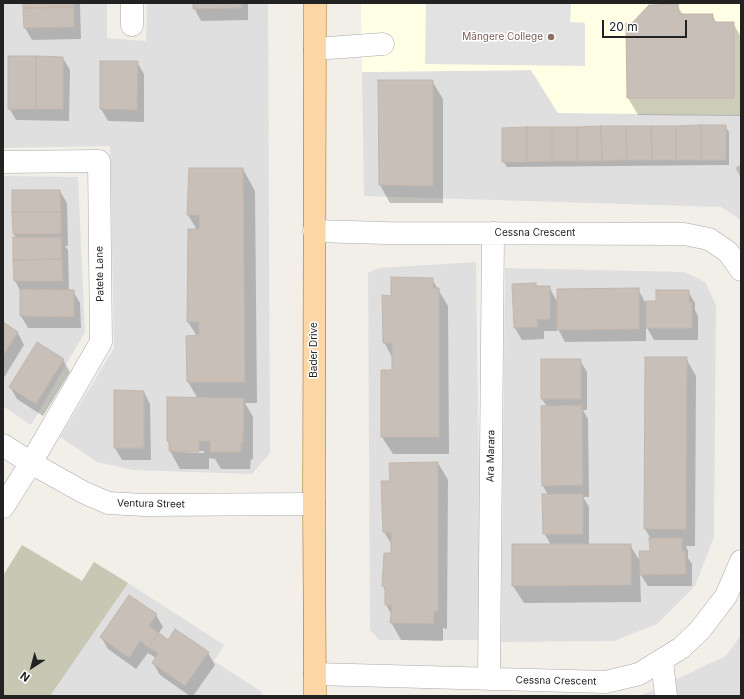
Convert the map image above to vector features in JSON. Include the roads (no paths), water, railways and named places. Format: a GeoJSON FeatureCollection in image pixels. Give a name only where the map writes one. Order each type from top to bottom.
{"type":"FeatureCollection","features":[{"type":"Feature","properties":{"kind":"main road","name":"Bader Drive"},"geometry":{"type":"LineString","coordinates":[[315,3],[315,696]]}},
{"type":"Feature","properties":{"kind":"street"},"geometry":{"type":"LineString","coordinates":[[132,3],[132,25]]}},
{"type":"Feature","properties":{"kind":"street"},"geometry":{"type":"LineString","coordinates":[[315,49],[383,44]]}},
{"type":"Feature","properties":{"kind":"street","name":"Patete Lane"},"geometry":{"type":"LineString","coordinates":[[3,162],[99,161],[101,342],[31,463]]}},
{"type":"Feature","properties":{"kind":"street","name":"Cessna Crescent"},"geometry":{"type":"LineString","coordinates":[[314,231],[684,234],[708,239],[715,243],[728,252],[741,270]]}},
{"type":"Feature","properties":{"kind":"street","name":"Ara Marara"},"geometry":{"type":"LineString","coordinates":[[494,233],[499,685]]}},
{"type":"Feature","properties":{"kind":"street","name":"Ventura Street"},"geometry":{"type":"LineString","coordinates":[[3,445],[31,463],[83,492],[108,503],[144,505],[314,504]]}},
{"type":"Feature","properties":{"kind":"street"},"geometry":{"type":"LineString","coordinates":[[3,507],[31,463]]}},
{"type":"Feature","properties":{"kind":"street","name":"Cessna Crescent"},"geometry":{"type":"LineString","coordinates":[[315,674],[499,685],[606,682],[639,674],[681,648],[700,630],[726,596],[741,562]]}},
{"type":"Feature","properties":{"kind":"street"},"geometry":{"type":"LineString","coordinates":[[662,661],[666,696]]}},
{"type":"Feature","properties":{"kind":"place","name":"Māngere College"},"geometry":{"type":"Point","coordinates":[551,37]}}]}
